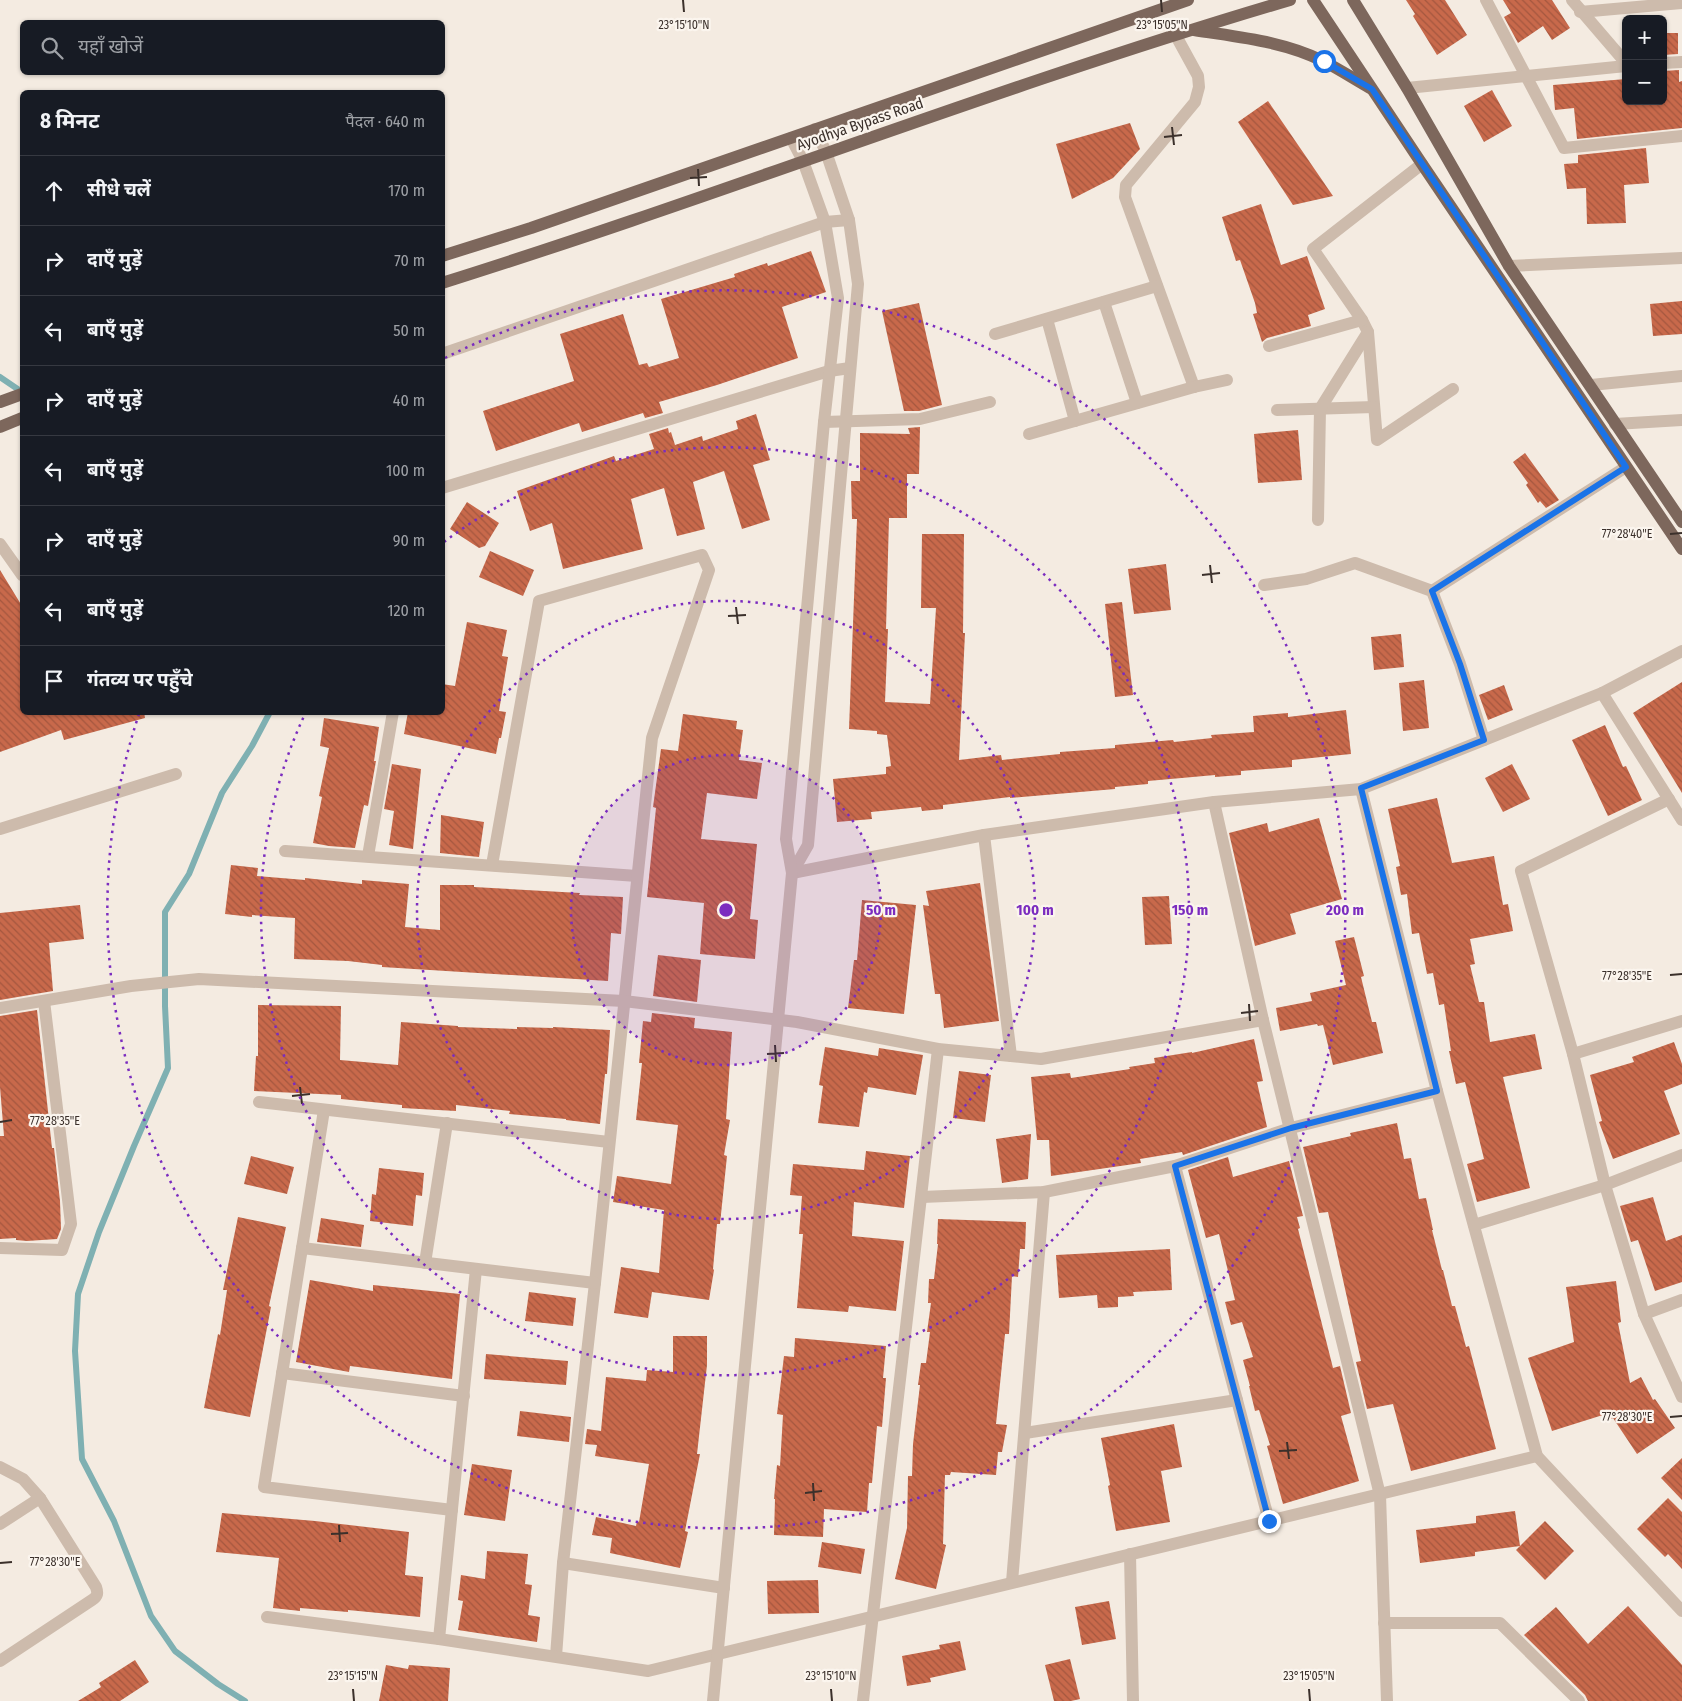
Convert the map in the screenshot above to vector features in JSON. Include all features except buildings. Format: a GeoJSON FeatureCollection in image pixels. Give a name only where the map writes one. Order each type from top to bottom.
{"type":"FeatureCollection","features":[{"type":"Feature","properties":{"kind":"main road","name":"Ayodhya Bypass Road"},"geometry":{"type":"LineString","coordinates":[[445,282],[539,253],[826,152],[1175,34],[1290,0]]}},
{"type":"Feature","properties":{"kind":"main road"},"geometry":{"type":"LineString","coordinates":[[1313,0],[1682,549]]}},
{"type":"Feature","properties":{"kind":"main road"},"geometry":{"type":"LineString","coordinates":[[1353,0],[1407,88],[1509,266],[1682,522]]}},
{"type":"Feature","properties":{"kind":"main road","name":"Ayodhya Bypass Road"},"geometry":{"type":"LineString","coordinates":[[445,255],[531,228],[1181,1]]}},
{"type":"Feature","properties":{"kind":"main road"},"geometry":{"type":"LineString","coordinates":[[1189,30],[1255,39],[1288,47],[1324,61],[1372,89]]}},
{"type":"Feature","properties":{"kind":"main road"},"geometry":{"type":"LineString","coordinates":[[0,402],[20,395]]}},
{"type":"Feature","properties":{"kind":"main road"},"geometry":{"type":"LineString","coordinates":[[0,426],[20,419]]}},
{"type":"Feature","properties":{"kind":"street"},"geometry":{"type":"LineString","coordinates":[[1486,0],[1564,148],[1682,136]]}},
{"type":"Feature","properties":{"kind":"street"},"geometry":{"type":"LineString","coordinates":[[1572,0],[1622,60]]}},
{"type":"Feature","properties":{"kind":"street"},"geometry":{"type":"LineString","coordinates":[[1580,12],[1682,3]]}},
{"type":"Feature","properties":{"kind":"street"},"geometry":{"type":"LineString","coordinates":[[1175,34],[1198,76],[1199,87],[1195,102],[1126,185],[1125,197],[1194,387]]}},
{"type":"Feature","properties":{"kind":"street"},"geometry":{"type":"LineString","coordinates":[[1667,63],[1682,62]]}},
{"type":"Feature","properties":{"kind":"street"},"geometry":{"type":"LineString","coordinates":[[1407,88],[1622,65]]}},
{"type":"Feature","properties":{"kind":"street"},"geometry":{"type":"LineString","coordinates":[[792,873],[808,844],[858,284],[849,220],[826,152],[815,129]]}},
{"type":"Feature","properties":{"kind":"street"},"geometry":{"type":"LineString","coordinates":[[714,1701],[792,873],[786,839],[824,422],[838,298],[825,222],[803,161],[791,138]]}},
{"type":"Feature","properties":{"kind":"street"},"geometry":{"type":"LineString","coordinates":[[1422,164],[1313,249],[1362,320],[1368,332],[1377,440],[1453,390]]}},
{"type":"Feature","properties":{"kind":"street"},"geometry":{"type":"LineString","coordinates":[[445,353],[825,222],[849,220]]}},
{"type":"Feature","properties":{"kind":"street"},"geometry":{"type":"LineString","coordinates":[[1509,266],[1682,258]]}},
{"type":"Feature","properties":{"kind":"street"},"geometry":{"type":"LineString","coordinates":[[996,334],[1157,286]]}},
{"type":"Feature","properties":{"kind":"street"},"geometry":{"type":"LineString","coordinates":[[1104,302],[1137,403]]}},
{"type":"Feature","properties":{"kind":"street"},"geometry":{"type":"LineString","coordinates":[[1047,319],[1075,421]]}},
{"type":"Feature","properties":{"kind":"street"},"geometry":{"type":"LineString","coordinates":[[1269,346],[1362,320]]}},
{"type":"Feature","properties":{"kind":"street"},"geometry":{"type":"LineString","coordinates":[[1318,520],[1320,409],[1368,332]]}},
{"type":"Feature","properties":{"kind":"street"},"geometry":{"type":"LineString","coordinates":[[445,487],[829,371],[850,368]]}},
{"type":"Feature","properties":{"kind":"street"},"geometry":{"type":"LineString","coordinates":[[1591,385],[1682,376]]}},
{"type":"Feature","properties":{"kind":"street"},"geometry":{"type":"LineString","coordinates":[[1029,434],[1194,387],[1227,380]]}},
{"type":"Feature","properties":{"kind":"street"},"geometry":{"type":"LineString","coordinates":[[824,422],[920,419],[990,402]]}},
{"type":"Feature","properties":{"kind":"street"},"geometry":{"type":"LineString","coordinates":[[1277,410],[1374,407]]}},
{"type":"Feature","properties":{"kind":"street"},"geometry":{"type":"LineString","coordinates":[[1615,424],[1682,420]]}},
{"type":"Feature","properties":{"kind":"street"},"geometry":{"type":"LineString","coordinates":[[1432,591],[1626,467]]}},
{"type":"Feature","properties":{"kind":"street"},"geometry":{"type":"LineString","coordinates":[[0,544],[20,572]]}},
{"type":"Feature","properties":{"kind":"street"},"geometry":{"type":"LineString","coordinates":[[492,864],[539,601],[702,555],[709,570],[652,738],[595,1283],[563,1563],[556,1656]]}},
{"type":"Feature","properties":{"kind":"street"},"geometry":{"type":"LineString","coordinates":[[1264,585],[1306,579],[1355,563],[1432,591],[1460,664],[1484,740]]}},
{"type":"Feature","properties":{"kind":"street"},"geometry":{"type":"LineString","coordinates":[[792,873],[984,836],[1214,802],[1361,788],[1602,693],[1682,653]]}},
{"type":"Feature","properties":{"kind":"street"},"geometry":{"type":"LineString","coordinates":[[1602,693],[1682,820]]}},
{"type":"Feature","properties":{"kind":"street"},"geometry":{"type":"LineString","coordinates":[[368,856],[392,715]]}},
{"type":"Feature","properties":{"kind":"street"},"geometry":{"type":"LineString","coordinates":[[0,828],[176,774]]}},
{"type":"Feature","properties":{"kind":"street"},"geometry":{"type":"LineString","coordinates":[[1361,788],[1437,1091],[1537,1456],[1682,1611]]}},
{"type":"Feature","properties":{"kind":"street"},"geometry":{"type":"LineString","coordinates":[[1669,799],[1521,871],[1573,1054],[1605,1185],[1644,1314],[1682,1397]]}},
{"type":"Feature","properties":{"kind":"street"},"geometry":{"type":"LineString","coordinates":[[1214,802],[1263,1020],[1380,1495],[1387,1701]]}},
{"type":"Feature","properties":{"kind":"street"},"geometry":{"type":"LineString","coordinates":[[984,836],[1011,1056]]}},
{"type":"Feature","properties":{"kind":"street"},"geometry":{"type":"LineString","coordinates":[[286,851],[492,864],[637,876]]}},
{"type":"Feature","properties":{"kind":"street"},"geometry":{"type":"LineString","coordinates":[[0,1008],[131,986],[199,978],[624,1001],[778,1020],[938,1049],[1041,1059],[1263,1020]]}},
{"type":"Feature","properties":{"kind":"street"},"geometry":{"type":"LineString","coordinates":[[0,1248],[62,1250],[71,1224],[44,1001]]}},
{"type":"Feature","properties":{"kind":"street"},"geometry":{"type":"LineString","coordinates":[[1573,1054],[1682,1021]]}},
{"type":"Feature","properties":{"kind":"street"},"geometry":{"type":"LineString","coordinates":[[863,1701],[938,1049]]}},
{"type":"Feature","properties":{"kind":"street"},"geometry":{"type":"LineString","coordinates":[[922,1197],[1044,1192],[1175,1166],[1291,1128],[1437,1091]]}},
{"type":"Feature","properties":{"kind":"street"},"geometry":{"type":"LineString","coordinates":[[259,1102],[609,1142]]}},
{"type":"Feature","properties":{"kind":"street"},"geometry":{"type":"LineString","coordinates":[[324,1110],[264,1487],[452,1510]]}},
{"type":"Feature","properties":{"kind":"street"},"geometry":{"type":"LineString","coordinates":[[425,1263],[447,1123]]}},
{"type":"Feature","properties":{"kind":"street"},"geometry":{"type":"LineString","coordinates":[[1474,1225],[1605,1185],[1682,1155]]}},
{"type":"Feature","properties":{"kind":"street"},"geometry":{"type":"LineString","coordinates":[[1175,1166],[1269,1521]]}},
{"type":"Feature","properties":{"kind":"street"},"geometry":{"type":"LineString","coordinates":[[1012,1582],[1044,1192]]}},
{"type":"Feature","properties":{"kind":"street"},"geometry":{"type":"LineString","coordinates":[[302,1248],[595,1283]]}},
{"type":"Feature","properties":{"kind":"street"},"geometry":{"type":"LineString","coordinates":[[439,1639],[476,1269]]}},
{"type":"Feature","properties":{"kind":"street"},"geometry":{"type":"LineString","coordinates":[[1644,1314],[1682,1300]]}},
{"type":"Feature","properties":{"kind":"street"},"geometry":{"type":"LineString","coordinates":[[282,1373],[464,1396]]}},
{"type":"Feature","properties":{"kind":"street"},"geometry":{"type":"LineString","coordinates":[[1025,1433],[1237,1400]]}},
{"type":"Feature","properties":{"kind":"street"},"geometry":{"type":"LineString","coordinates":[[267,1617],[439,1639],[648,1671],[1537,1456]]}},
{"type":"Feature","properties":{"kind":"street"},"geometry":{"type":"LineString","coordinates":[[0,1468],[23,1479],[40,1498],[98,1593],[92,1600],[0,1661]]}},
{"type":"Feature","properties":{"kind":"street"},"geometry":{"type":"LineString","coordinates":[[0,1524],[40,1498]]}},
{"type":"Feature","properties":{"kind":"street"},"geometry":{"type":"LineString","coordinates":[[1130,1554],[1134,1701]]}},
{"type":"Feature","properties":{"kind":"street"},"geometry":{"type":"LineString","coordinates":[[563,1563],[724,1588]]}},
{"type":"Feature","properties":{"kind":"street"},"geometry":{"type":"LineString","coordinates":[[1384,1622],[1500,1623],[1579,1701]]}},
{"type":"Feature","properties":{"kind":"waterway"},"geometry":{"type":"LineString","coordinates":[[0,377],[20,391]]}},
{"type":"Feature","properties":{"kind":"waterway"},"geometry":{"type":"LineString","coordinates":[[245,1701],[218,1684],[175,1651],[151,1616],[114,1521],[82,1459],[75,1351],[78,1294],[99,1232],[168,1068],[165,1006],[165,912],[189,874],[222,793],[252,746],[268,715]]}},
{"type":"Feature","properties":{"kind":"route"},"geometry":{"type":"LineString","coordinates":[[1269,1521],[1175,1166],[1291,1128],[1437,1091],[1361,788],[1484,740],[1460,664],[1432,591],[1626,467],[1372,89],[1324,61]]}}]}
